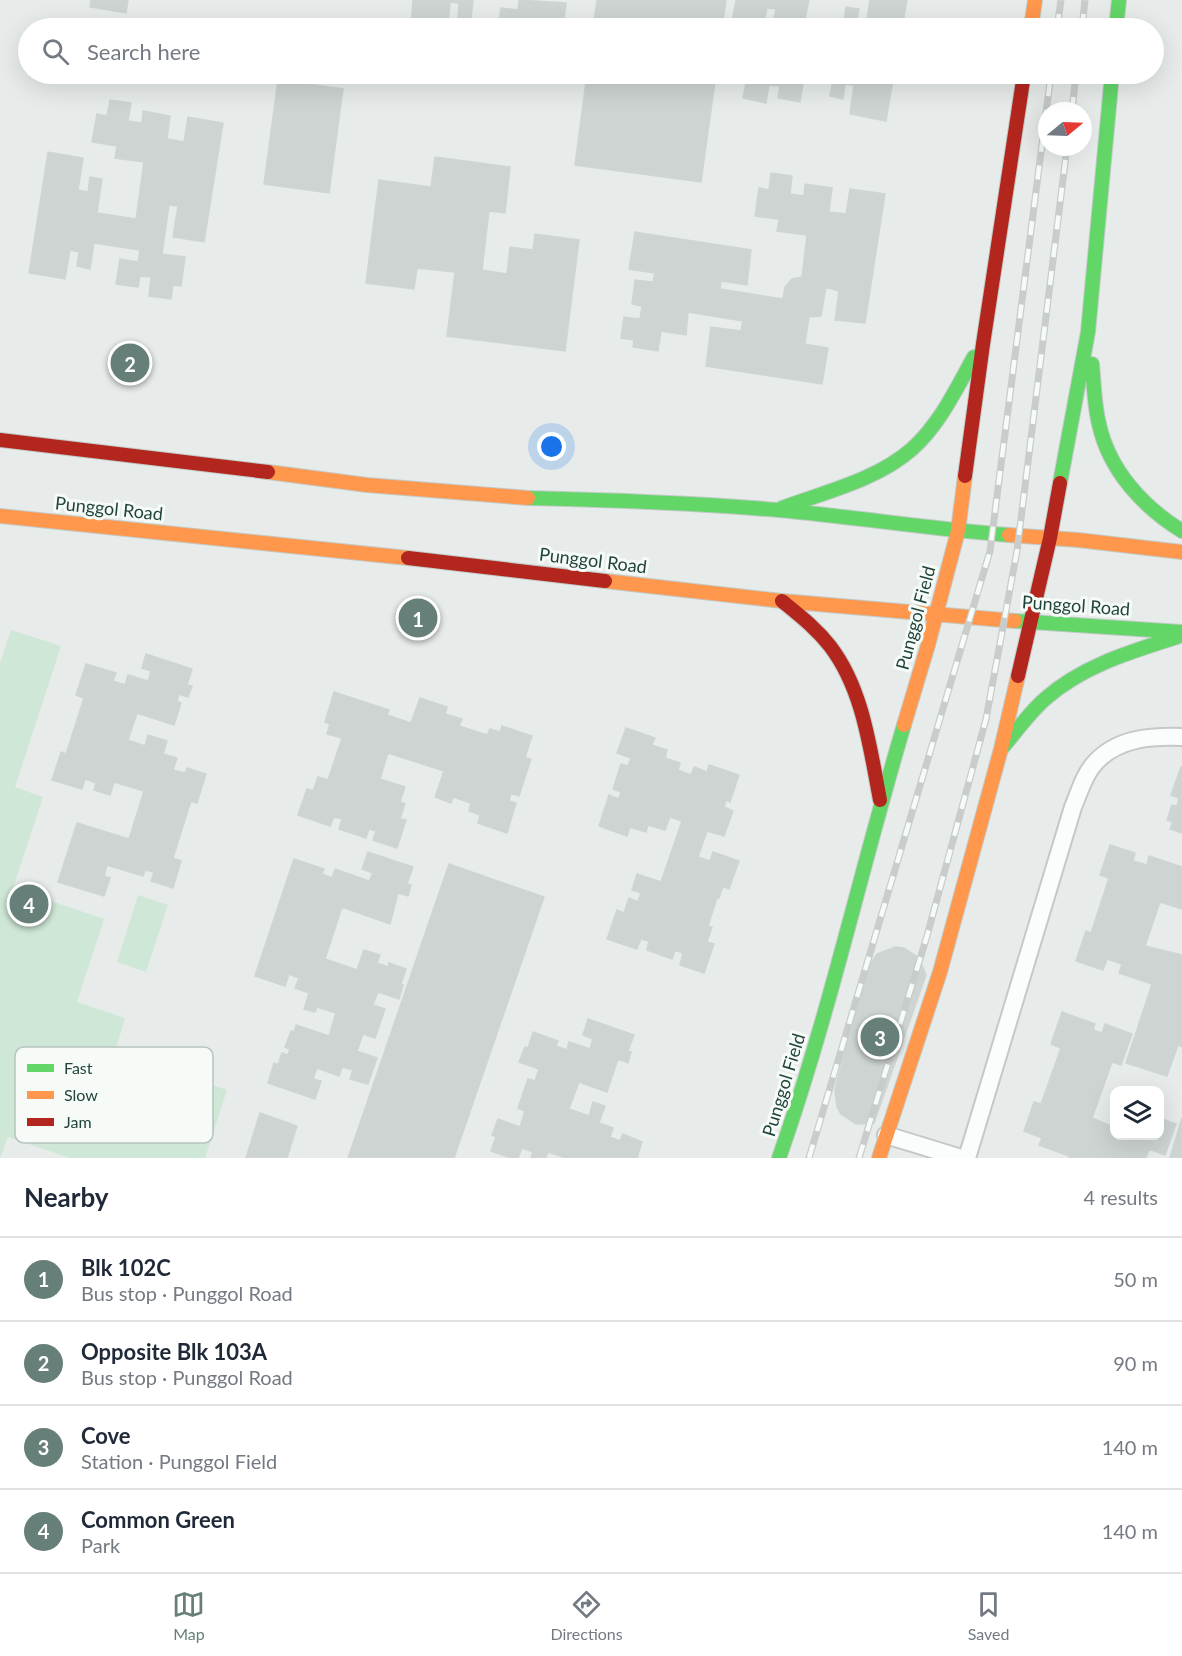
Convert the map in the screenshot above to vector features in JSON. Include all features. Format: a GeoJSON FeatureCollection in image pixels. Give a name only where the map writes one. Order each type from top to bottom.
{"type":"FeatureCollection","features":[{"type":"Feature","properties":{"kind":"main road"},"geometry":{"type":"LineString","coordinates":[[1032,18],[1035,0]]}},
{"type":"Feature","properties":{"kind":"main road"},"geometry":{"type":"LineString","coordinates":[[1117,18],[1119,0]]}},
{"type":"Feature","properties":{"kind":"main road","name":"Punggol Field"},"geometry":{"type":"LineString","coordinates":[[779,1158],[831,992],[881,803],[958,531],[983,344],[1022,84]]}},
{"type":"Feature","properties":{"kind":"main road"},"geometry":{"type":"LineString","coordinates":[[879,1158],[940,972],[1001,749],[1050,538],[1088,332],[1111,84]]}},
{"type":"Feature","properties":{"kind":"main road"},"geometry":{"type":"LineString","coordinates":[[1088,332],[1100,432],[1120,475],[1164,522],[1182,531]]}},
{"type":"Feature","properties":{"kind":"main road"},"geometry":{"type":"LineString","coordinates":[[778,510],[872,474],[911,449],[940,417],[983,344]]}},
{"type":"Feature","properties":{"kind":"main road"},"geometry":{"type":"LineString","coordinates":[[0,440],[190,462],[367,486],[508,497],[621,500],[778,510],[958,531],[1182,552]]}},
{"type":"Feature","properties":{"kind":"main road","name":"Punggol Road"},"geometry":{"type":"LineString","coordinates":[[0,516],[376,554],[782,601],[1182,634]]}},
{"type":"Feature","properties":{"kind":"main road"},"geometry":{"type":"LineString","coordinates":[[782,601],[815,628],[845,670],[862,709],[881,803]]}},
{"type":"Feature","properties":{"kind":"main road"},"geometry":{"type":"LineString","coordinates":[[1001,749],[1045,699],[1072,678],[1109,659],[1182,634]]}},
{"type":"Feature","properties":{"kind":"lane"},"geometry":{"type":"LineString","coordinates":[[967,1158],[1073,807],[1084,782],[1094,764],[1124,744],[1138,738],[1152,736],[1182,737]]}},
{"type":"Feature","properties":{"kind":"lane"},"geometry":{"type":"LineString","coordinates":[[886,1135],[961,1158]]}},
{"type":"Feature","properties":{"kind":"green space"},"geometry":{"type":"Polygon","coordinates":[[[11,630],[61,646],[15,787],[43,797],[13,888],[104,919],[77,1002],[125,1018],[116,1047],[15,1047],[15,1139],[8,1137],[0,1158],[0,663],[11,630]]]}},
{"type":"Feature","properties":{"kind":"green space"},"geometry":{"type":"Polygon","coordinates":[[[138,895],[168,905],[146,972],[117,962],[138,895]]]}},
{"type":"Feature","properties":{"kind":"green space"},"geometry":{"type":"Polygon","coordinates":[[[213,1085],[227,1090],[213,1133],[213,1085]]]}},
{"type":"Feature","properties":{"kind":"green space"},"geometry":{"type":"Polygon","coordinates":[[[26,1143],[210,1143],[205,1158],[70,1158],[26,1143]]]}},
{"type":"Feature","properties":{"kind":"building"},"geometry":{"type":"Polygon","coordinates":[[[91,0],[128,0],[126,13],[90,7],[91,0]]]}},
{"type":"Feature","properties":{"kind":"building"},"geometry":{"type":"Polygon","coordinates":[[[413,0],[473,0],[471,18],[458,18],[459,3],[450,2],[449,18],[412,18],[413,0]]]}},
{"type":"Feature","properties":{"kind":"building"},"geometry":{"type":"Polygon","coordinates":[[[519,0],[566,3],[564,18],[500,18],[501,8],[518,10],[519,0]]]}},
{"type":"Feature","properties":{"kind":"building"},"geometry":{"type":"Polygon","coordinates":[[[597,0],[726,0],[723,18],[594,18],[597,0]]]}},
{"type":"Feature","properties":{"kind":"building"},"geometry":{"type":"Polygon","coordinates":[[[736,0],[809,0],[805,18],[774,18],[776,9],[767,8],[765,18],[733,18],[736,0]]]}},
{"type":"Feature","properties":{"kind":"building"},"geometry":{"type":"Polygon","coordinates":[[[870,0],[907,0],[904,18],[867,18],[870,0]]]}},
{"type":"Feature","properties":{"kind":"building"},"geometry":{"type":"Polygon","coordinates":[[[846,7],[859,9],[857,18],[844,18],[846,7]]]}},
{"type":"Feature","properties":{"kind":"building"},"geometry":{"type":"Polygon","coordinates":[[[277,84],[307,84],[343,89],[329,193],[264,184],[277,84]]]}},
{"type":"Feature","properties":{"kind":"building"},"geometry":{"type":"Polygon","coordinates":[[[586,84],[715,84],[701,182],[575,165],[586,84]]]}},
{"type":"Feature","properties":{"kind":"building"},"geometry":{"type":"Polygon","coordinates":[[[746,84],[803,84],[800,102],[778,98],[780,86],[769,85],[766,103],[743,98],[746,84]]]}},
{"type":"Feature","properties":{"kind":"building"},"geometry":{"type":"Polygon","coordinates":[[[832,84],[845,84],[843,99],[830,96],[832,84]]]}},
{"type":"Feature","properties":{"kind":"building"},"geometry":{"type":"Polygon","coordinates":[[[845,84],[892,84],[886,121],[850,114],[854,85],[845,84]]]}},
{"type":"Feature","properties":{"kind":"building"},"geometry":{"type":"Polygon","coordinates":[[[110,100],[131,103],[128,121],[142,123],[143,111],[170,116],[167,139],[184,142],[188,117],[223,123],[204,242],[173,237],[178,206],[169,205],[162,254],[185,257],[181,286],[173,285],[171,299],[149,296],[151,277],[140,276],[138,287],[116,284],[120,259],[138,262],[140,250],[94,243],[90,269],[77,266],[79,252],[70,250],[65,279],[29,273],[48,152],[83,158],[78,190],[88,192],[90,177],[102,179],[97,213],[136,219],[144,162],[115,158],[117,146],[92,142],[97,114],[107,116],[110,100]]]}},
{"type":"Feature","properties":{"kind":"building"},"geometry":{"type":"Polygon","coordinates":[[[435,157],[510,167],[505,213],[489,211],[482,270],[507,274],[510,247],[533,250],[535,234],[579,240],[565,351],[447,336],[455,272],[417,268],[414,289],[366,283],[379,180],[431,187],[435,157]]]}},
{"type":"Feature","properties":{"kind":"building"},"geometry":{"type":"Polygon","coordinates":[[[771,173],[792,176],[790,194],[804,196],[805,184],[832,188],[829,212],[846,214],[850,189],[885,194],[865,323],[835,320],[839,291],[826,287],[821,316],[809,317],[805,344],[828,348],[822,384],[706,366],[711,327],[741,331],[743,321],[688,312],[686,335],[661,331],[658,351],[633,347],[634,340],[621,338],[624,317],[640,319],[642,306],[632,304],[635,280],[653,282],[655,273],[629,269],[635,232],[751,250],[747,285],[721,281],[720,289],[783,299],[785,287],[792,279],[802,277],[807,235],[777,231],[779,219],[755,216],[759,188],[769,190],[771,173]]]}},
{"type":"Feature","properties":{"kind":"building"},"geometry":{"type":"Polygon","coordinates":[[[146,654],[192,669],[187,685],[192,686],[188,697],[179,694],[177,701],[181,703],[174,725],[137,713],[128,740],[145,746],[148,735],[167,741],[163,754],[177,758],[173,770],[185,773],[187,768],[206,774],[197,803],[191,801],[173,858],[181,861],[173,888],[151,881],[154,872],[145,870],[143,876],[107,865],[104,876],[110,878],[104,896],[58,882],[77,823],[129,839],[144,791],[114,782],[110,795],[94,790],[96,783],[85,779],[82,789],[52,780],[61,752],[66,754],[84,698],[76,695],[86,664],[116,673],[113,681],[125,685],[128,675],[148,681],[151,671],[142,668],[146,654]]]}},
{"type":"Feature","properties":{"kind":"building"},"geometry":{"type":"Polygon","coordinates":[[[334,692],[389,710],[387,715],[411,723],[420,698],[447,707],[445,714],[462,719],[459,726],[487,735],[490,729],[500,732],[502,726],[532,736],[525,758],[531,759],[519,796],[511,793],[509,801],[516,803],[507,833],[478,823],[480,815],[469,811],[471,803],[453,797],[451,803],[435,797],[444,771],[388,753],[380,779],[405,787],[400,802],[405,804],[400,819],[406,820],[397,848],[373,840],[376,831],[369,829],[366,838],[339,829],[342,819],[334,817],[330,826],[298,815],[307,789],[313,791],[318,777],[328,780],[342,738],[327,734],[330,724],[325,722],[334,692]]]}},
{"type":"Feature","properties":{"kind":"building"},"geometry":{"type":"Polygon","coordinates":[[[626,728],[655,738],[652,745],[667,750],[665,758],[680,763],[678,770],[691,775],[694,767],[707,772],[709,765],[739,775],[730,802],[726,800],[724,807],[733,811],[724,836],[707,831],[698,857],[710,861],[713,852],[739,861],[729,889],[723,886],[717,898],[708,926],[712,927],[707,942],[714,944],[704,973],[680,965],[683,953],[675,950],[672,959],[647,950],[649,941],[641,939],[637,949],[607,939],[617,910],[624,913],[629,898],[638,902],[641,893],[632,890],[637,874],[661,882],[682,821],[670,817],[665,830],[648,825],[646,832],[630,827],[627,836],[599,826],[609,795],[619,799],[621,792],[613,789],[621,764],[628,766],[631,758],[617,753],[626,728]]]}},
{"type":"Feature","properties":{"kind":"building"},"geometry":{"type":"Polygon","coordinates":[[[1181,767],[1182,833],[1170,829],[1173,822],[1167,820],[1172,805],[1177,806],[1179,798],[1171,795],[1181,767]]]}},
{"type":"Feature","properties":{"kind":"building"},"geometry":{"type":"Polygon","coordinates":[[[1110,845],[1135,853],[1133,861],[1147,865],[1149,856],[1182,867],[1182,909],[1160,902],[1145,946],[1182,955],[1182,1047],[1178,1045],[1167,1076],[1126,1063],[1152,984],[1119,973],[1122,964],[1107,959],[1103,970],[1076,961],[1086,931],[1091,933],[1109,878],[1100,875],[1110,845]]]}},
{"type":"Feature","properties":{"kind":"building"},"geometry":{"type":"Polygon","coordinates":[[[368,852],[413,867],[407,884],[411,885],[408,896],[398,893],[390,924],[342,907],[325,959],[357,970],[364,950],[380,955],[377,963],[388,967],[389,963],[406,969],[401,984],[403,985],[399,999],[378,992],[373,1005],[385,1009],[375,1038],[363,1034],[357,1051],[377,1058],[368,1084],[350,1079],[353,1070],[342,1067],[339,1076],[317,1068],[313,1079],[321,1081],[315,1099],[268,1083],[274,1063],[278,1065],[282,1053],[288,1055],[290,1049],[285,1047],[296,1025],[329,1036],[336,1013],[317,1007],[315,1012],[304,1009],[309,993],[295,988],[299,978],[289,974],[285,986],[255,976],[294,859],[324,869],[322,874],[332,878],[335,869],[369,881],[373,873],[362,869],[368,852]]]}},
{"type":"Feature","properties":{"kind":"building"},"geometry":{"type":"Polygon","coordinates":[[[449,864],[544,897],[454,1158],[348,1158],[449,864]]]}},
{"type":"Feature","properties":{"kind":"building"},"geometry":{"type":"Polygon","coordinates":[[[895,947],[904,948],[919,958],[926,975],[874,1123],[856,1124],[841,1114],[837,1107],[835,1089],[867,969],[877,954],[895,947]]]}},
{"type":"Feature","properties":{"kind":"building"},"geometry":{"type":"Polygon","coordinates":[[[1062,1012],[1095,1024],[1093,1030],[1102,1033],[1105,1024],[1132,1034],[1121,1065],[1112,1062],[1092,1118],[1110,1125],[1110,1140],[1164,1140],[1164,1120],[1176,1124],[1165,1155],[1149,1149],[1146,1158],[1069,1158],[1069,1156],[1039,1145],[1042,1138],[1024,1131],[1034,1102],[1041,1104],[1061,1048],[1051,1044],[1062,1012]]]}},
{"type":"Feature","properties":{"kind":"building"},"geometry":{"type":"Polygon","coordinates":[[[588,1019],[634,1035],[628,1051],[631,1052],[628,1063],[618,1059],[607,1092],[579,1082],[569,1109],[589,1116],[593,1102],[605,1106],[599,1123],[613,1128],[610,1137],[620,1141],[623,1134],[642,1142],[637,1158],[566,1158],[548,1152],[546,1158],[531,1158],[533,1152],[522,1148],[518,1158],[511,1158],[491,1151],[496,1137],[492,1135],[498,1119],[520,1127],[525,1111],[518,1108],[528,1079],[535,1081],[539,1069],[519,1062],[525,1047],[528,1048],[533,1032],[558,1041],[556,1046],[567,1050],[569,1042],[590,1049],[593,1039],[583,1035],[588,1019]]]}},
{"type":"Feature","properties":{"kind":"building"},"geometry":{"type":"Polygon","coordinates":[[[260,1113],[297,1126],[287,1158],[246,1158],[260,1113]]]}},
{"type":"Feature","properties":{"kind":"building"},"geometry":{"type":"Polygon","coordinates":[[[1182,1118],[1182,1158],[1170,1158],[1182,1118]]]}},
{"type":"Feature","properties":{"kind":"railway"},"geometry":{"type":"LineString","coordinates":[[1058,18],[1061,0]]}},
{"type":"Feature","properties":{"kind":"railway"},"geometry":{"type":"LineString","coordinates":[[1083,18],[1085,0]]}},
{"type":"Feature","properties":{"kind":"railway"},"geometry":{"type":"LineString","coordinates":[[809,1158],[990,551],[1050,84]]}},
{"type":"Feature","properties":{"kind":"railway"},"geometry":{"type":"LineString","coordinates":[[1073,102],[1075,84]]}},
{"type":"Feature","properties":{"kind":"railway"},"geometry":{"type":"LineString","coordinates":[[859,1158],[927,936],[986,719],[1017,551],[1066,156]]}},
{"type":"Feature","properties":{"kind":"traffic: fast"},"geometry":{"type":"LineString","coordinates":[[1117,18],[1119,0]]}},
{"type":"Feature","properties":{"kind":"traffic: fast"},"geometry":{"type":"LineString","coordinates":[[1060,483],[1088,332],[1111,84]]}},
{"type":"Feature","properties":{"kind":"traffic: fast"},"geometry":{"type":"LineString","coordinates":[[782,508],[867,477],[898,460],[912,449],[931,429],[954,394],[974,357]]}},
{"type":"Feature","properties":{"kind":"traffic: fast"},"geometry":{"type":"LineString","coordinates":[[1092,364],[1097,416],[1104,441],[1119,472],[1141,499],[1182,531]]}},
{"type":"Feature","properties":{"kind":"traffic: fast"},"geometry":{"type":"LineString","coordinates":[[528,498],[747,508],[1009,535]]}},
{"type":"Feature","properties":{"kind":"traffic: fast"},"geometry":{"type":"LineString","coordinates":[[1015,621],[1182,632]]}},
{"type":"Feature","properties":{"kind":"traffic: fast"},"geometry":{"type":"LineString","coordinates":[[1002,748],[1039,705],[1059,687],[1107,661],[1177,637]]}},
{"type":"Feature","properties":{"kind":"traffic: fast"},"geometry":{"type":"LineString","coordinates":[[779,1158],[814,1051],[904,725]]}},
{"type":"Feature","properties":{"kind":"traffic: slow"},"geometry":{"type":"LineString","coordinates":[[1032,18],[1035,0]]}},
{"type":"Feature","properties":{"kind":"traffic: slow"},"geometry":{"type":"LineString","coordinates":[[268,472],[367,485],[528,498]]}},
{"type":"Feature","properties":{"kind":"traffic: slow"},"geometry":{"type":"LineString","coordinates":[[904,725],[958,531],[965,476]]}},
{"type":"Feature","properties":{"kind":"traffic: slow"},"geometry":{"type":"LineString","coordinates":[[0,516],[408,558]]}},
{"type":"Feature","properties":{"kind":"traffic: slow"},"geometry":{"type":"LineString","coordinates":[[1009,535],[1182,552]]}},
{"type":"Feature","properties":{"kind":"traffic: slow"},"geometry":{"type":"LineString","coordinates":[[605,581],[782,601],[1015,621]]}},
{"type":"Feature","properties":{"kind":"traffic: slow"},"geometry":{"type":"LineString","coordinates":[[879,1158],[940,972],[1001,749],[1018,676]]}},
{"type":"Feature","properties":{"kind":"traffic: jam"},"geometry":{"type":"LineString","coordinates":[[965,476],[1022,84]]}},
{"type":"Feature","properties":{"kind":"traffic: jam"},"geometry":{"type":"LineString","coordinates":[[0,440],[268,472]]}},
{"type":"Feature","properties":{"kind":"traffic: jam"},"geometry":{"type":"LineString","coordinates":[[1018,676],[1050,538],[1060,483]]}},
{"type":"Feature","properties":{"kind":"traffic: jam"},"geometry":{"type":"LineString","coordinates":[[408,558],[605,581]]}},
{"type":"Feature","properties":{"kind":"traffic: jam"},"geometry":{"type":"LineString","coordinates":[[782,601],[825,639],[850,681],[864,720],[880,800]]}},
{"type":"Feature","properties":{"kind":"place","name":"Opposite Blk 103A"},"geometry":{"type":"Point","coordinates":[130,363]}},
{"type":"Feature","properties":{"kind":"place","name":"Blk 102C"},"geometry":{"type":"Point","coordinates":[418,618]}},
{"type":"Feature","properties":{"kind":"place","name":"Common Green"},"geometry":{"type":"Point","coordinates":[29,904]}},
{"type":"Feature","properties":{"kind":"place","name":"Cove"},"geometry":{"type":"Point","coordinates":[880,1037]}}]}
